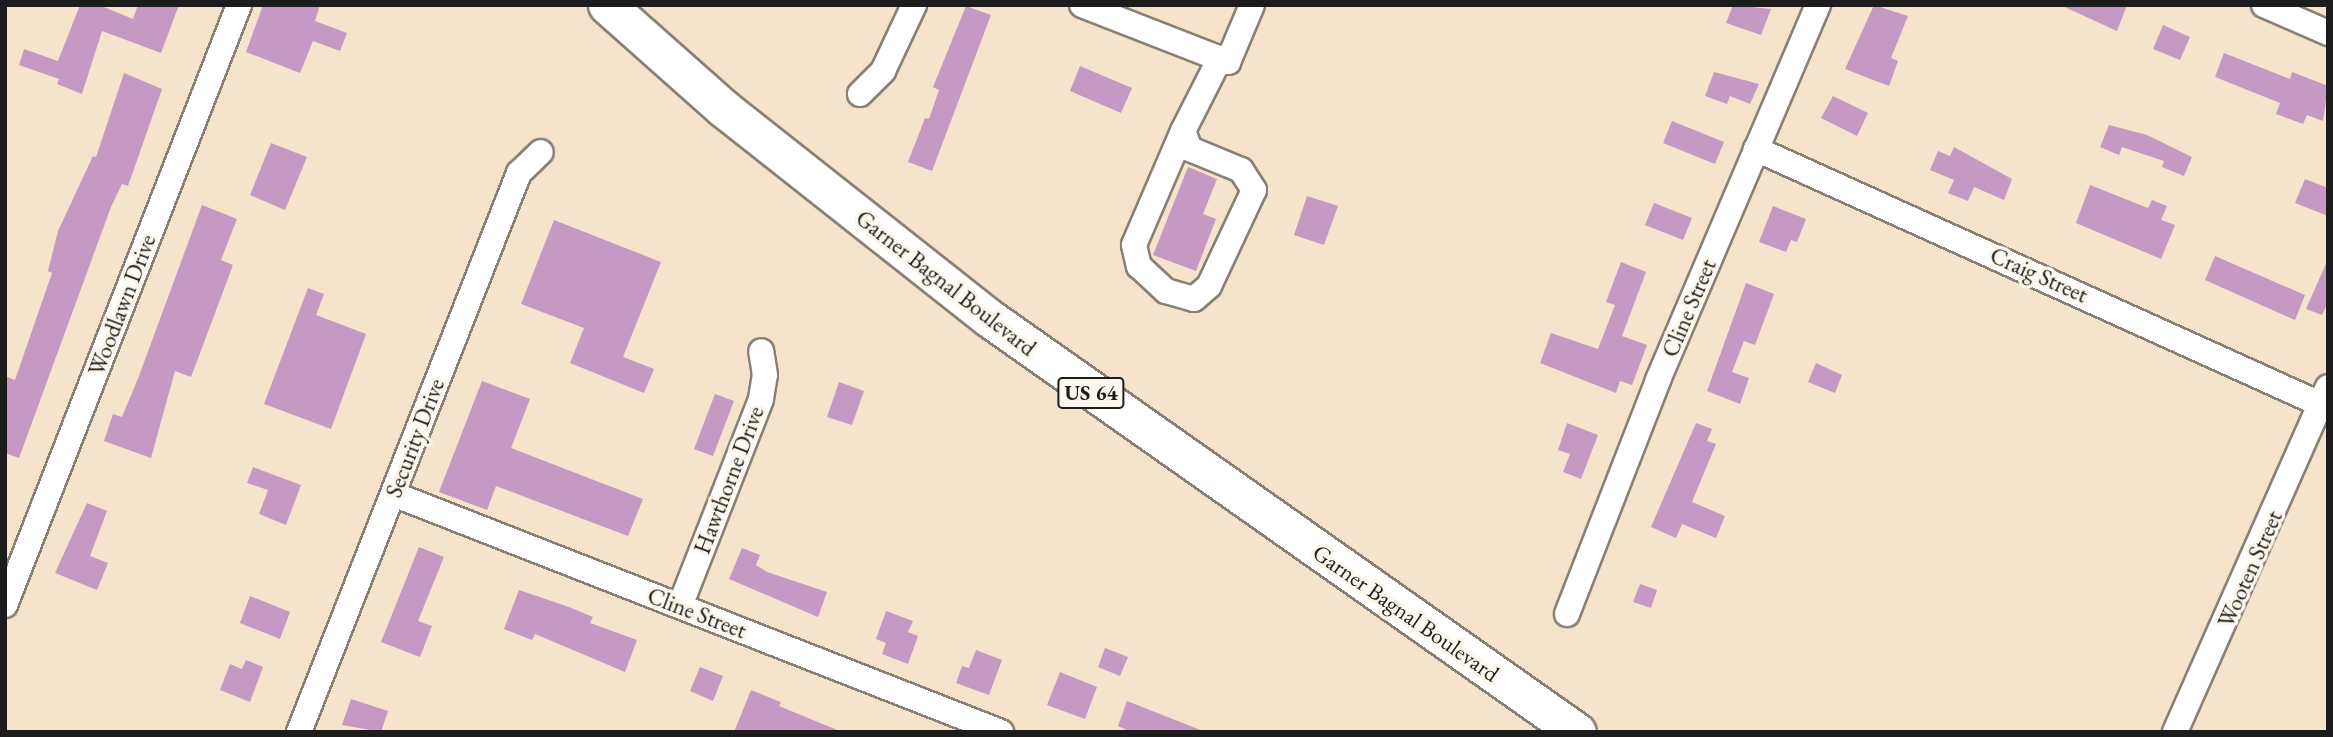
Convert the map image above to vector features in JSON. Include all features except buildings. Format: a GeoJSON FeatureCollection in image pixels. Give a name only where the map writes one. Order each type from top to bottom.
{"type":"FeatureCollection","features":[{"type":"Feature","properties":{"kind":"highway","name":"Garner Bagnal Boulevard"},"geometry":{"type":"LineString","coordinates":[[607,5],[723,108],[989,318],[1577,732]]}},
{"type":"Feature","properties":{"kind":"street","name":"Woodlawn Drive"},"geometry":{"type":"LineString","coordinates":[[5,605],[239,5]]}},
{"type":"Feature","properties":{"kind":"street"},"geometry":{"type":"LineString","coordinates":[[860,94],[883,71],[914,5]]}},
{"type":"Feature","properties":{"kind":"street"},"geometry":{"type":"LineString","coordinates":[[1082,5],[1224,60]]}},
{"type":"Feature","properties":{"kind":"street"},"geometry":{"type":"LineString","coordinates":[[1183,131],[1190,149],[1241,170],[1254,190],[1209,286],[1194,299],[1166,291],[1139,266],[1134,245],[1183,131],[1252,5]]}},
{"type":"Feature","properties":{"kind":"street","name":"Cline Street"},"geometry":{"type":"LineString","coordinates":[[1567,614],[1756,149],[1818,5]]}},
{"type":"Feature","properties":{"kind":"street"},"geometry":{"type":"LineString","coordinates":[[2264,5],[2328,33]]}},
{"type":"Feature","properties":{"kind":"street","name":"Craig Street"},"geometry":{"type":"LineString","coordinates":[[1756,149],[2324,396]]}},
{"type":"Feature","properties":{"kind":"street","name":"Security Drive"},"geometry":{"type":"LineString","coordinates":[[299,732],[519,173],[541,152]]}},
{"type":"Feature","properties":{"kind":"street","name":"Hawthorne Drive"},"geometry":{"type":"LineString","coordinates":[[680,606],[761,399],[765,375],[761,351]]}},
{"type":"Feature","properties":{"kind":"street","name":"Wooten Street"},"geometry":{"type":"LineString","coordinates":[[2175,732],[2324,396]]}},
{"type":"Feature","properties":{"kind":"street","name":"Cline Street"},"geometry":{"type":"LineString","coordinates":[[393,494],[1002,732]]}}]}
